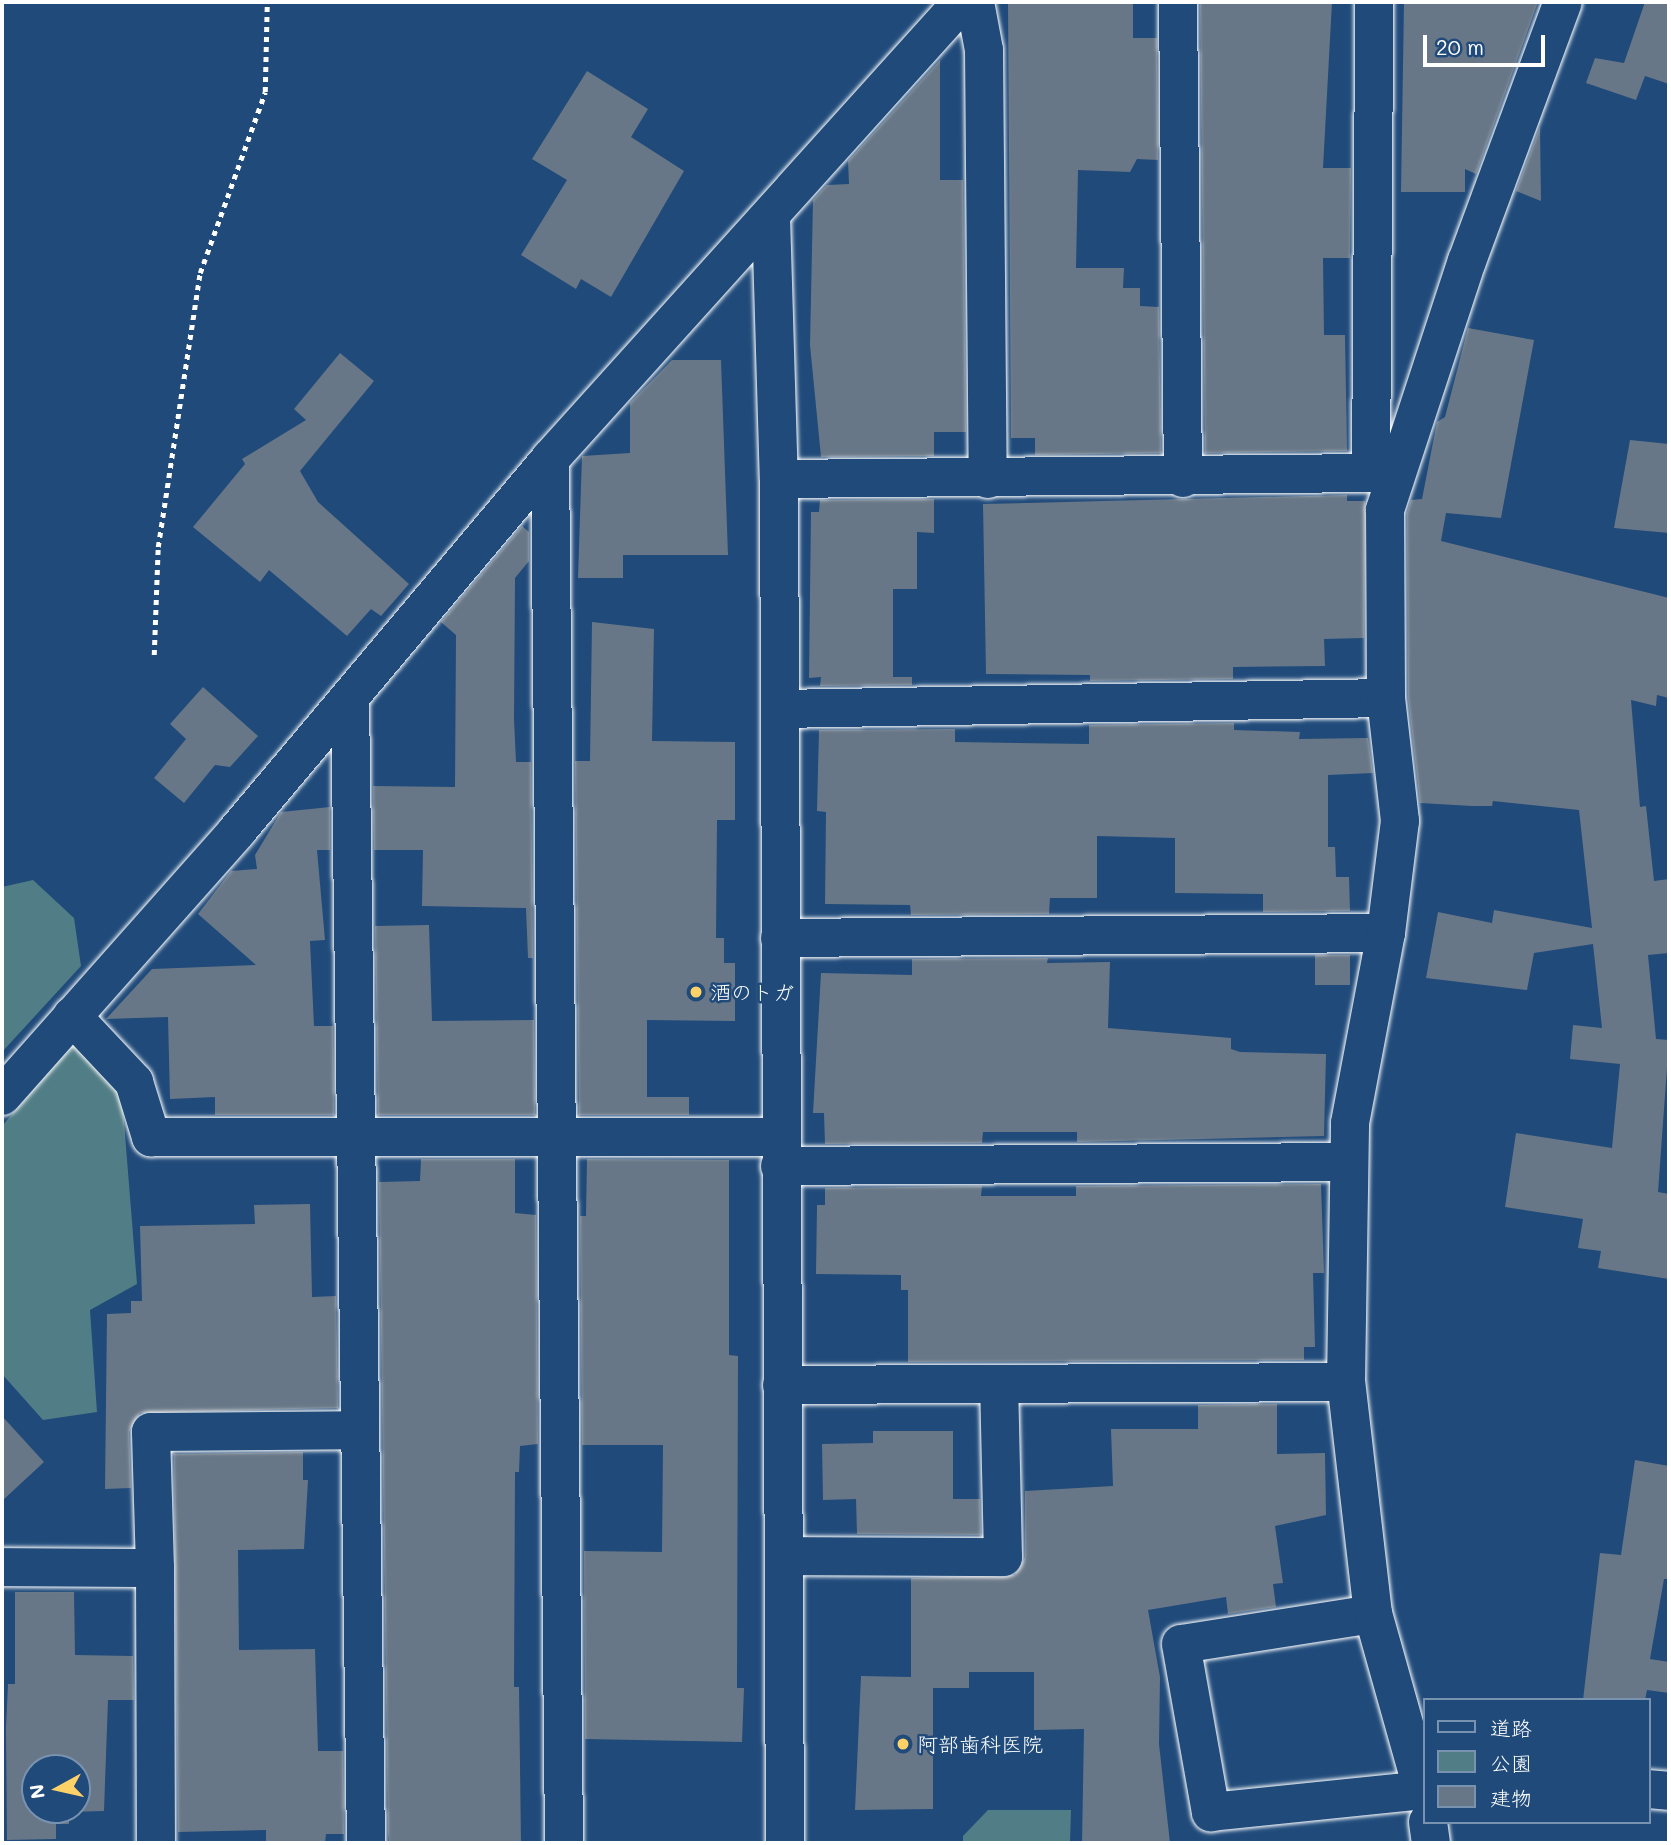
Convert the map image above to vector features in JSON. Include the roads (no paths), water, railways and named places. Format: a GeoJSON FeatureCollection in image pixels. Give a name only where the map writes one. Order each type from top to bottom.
{"type":"FeatureCollection","features":[{"type":"Feature","properties":{"kind":"street"},"geometry":{"type":"LineString","coordinates":[[2,1096],[350,699],[550,459],[961,2]]}},
{"type":"Feature","properties":{"kind":"street"},"geometry":{"type":"LineString","coordinates":[[975,2],[984,50],[988,479]]}},
{"type":"Feature","properties":{"kind":"street"},"geometry":{"type":"LineString","coordinates":[[1178,2],[1183,478]]}},
{"type":"Feature","properties":{"kind":"street"},"geometry":{"type":"LineString","coordinates":[[1374,2],[1385,510],[1386,698],[1400,821],[1386,933],[1350,1123],[1346,1382],[1373,1614],[1422,1778]]}},
{"type":"Feature","properties":{"kind":"street"},"geometry":{"type":"LineString","coordinates":[[1383,477],[1563,2]]}},
{"type":"Feature","properties":{"kind":"street"},"geometry":{"type":"LineString","coordinates":[[771,216],[779,479],[780,1152],[786,1556],[785,1843]]}},
{"type":"Feature","properties":{"kind":"street"},"geometry":{"type":"LineString","coordinates":[[550,459],[564,1843]]}},
{"type":"Feature","properties":{"kind":"street"},"geometry":{"type":"LineString","coordinates":[[779,479],[1383,477]]}},
{"type":"Feature","properties":{"kind":"street"},"geometry":{"type":"LineString","coordinates":[[780,709],[1386,698]]}},
{"type":"Feature","properties":{"kind":"street"},"geometry":{"type":"LineString","coordinates":[[350,699],[366,1843]]}},
{"type":"Feature","properties":{"kind":"street"},"geometry":{"type":"LineString","coordinates":[[780,938],[1386,933]]}},
{"type":"Feature","properties":{"kind":"street"},"geometry":{"type":"LineString","coordinates":[[72,1016],[134,1082],[151,1137],[558,1136],[780,1152],[1349,1162]]}},
{"type":"Feature","properties":{"kind":"street"},"geometry":{"type":"LineString","coordinates":[[782,1385],[999,1387],[1346,1382]]}},
{"type":"Feature","properties":{"kind":"street"},"geometry":{"type":"LineString","coordinates":[[786,1556],[1003,1557],[999,1387]]}},
{"type":"Feature","properties":{"kind":"street"},"geometry":{"type":"LineString","coordinates":[[156,1843],[155,1568],[151,1432],[360,1430]]}},
{"type":"Feature","properties":{"kind":"street"},"geometry":{"type":"LineString","coordinates":[[2,1567],[155,1568]]}},
{"type":"Feature","properties":{"kind":"street"},"geometry":{"type":"LineString","coordinates":[[1373,1614],[1181,1644],[1211,1812],[1422,1781]]}},
{"type":"Feature","properties":{"kind":"street"},"geometry":{"type":"LineString","coordinates":[[1650,1788],[1669,1791]]}},
{"type":"Feature","properties":{"kind":"street"},"geometry":{"type":"LineString","coordinates":[[1428,1824],[1431,1843]]}},
{"type":"Feature","properties":{"kind":"place","name":"酒のトガ"},"geometry":{"type":"Point","coordinates":[696,992]}},
{"type":"Feature","properties":{"kind":"place","name":"阿部歯科医院"},"geometry":{"type":"Point","coordinates":[903,1744]}}]}
